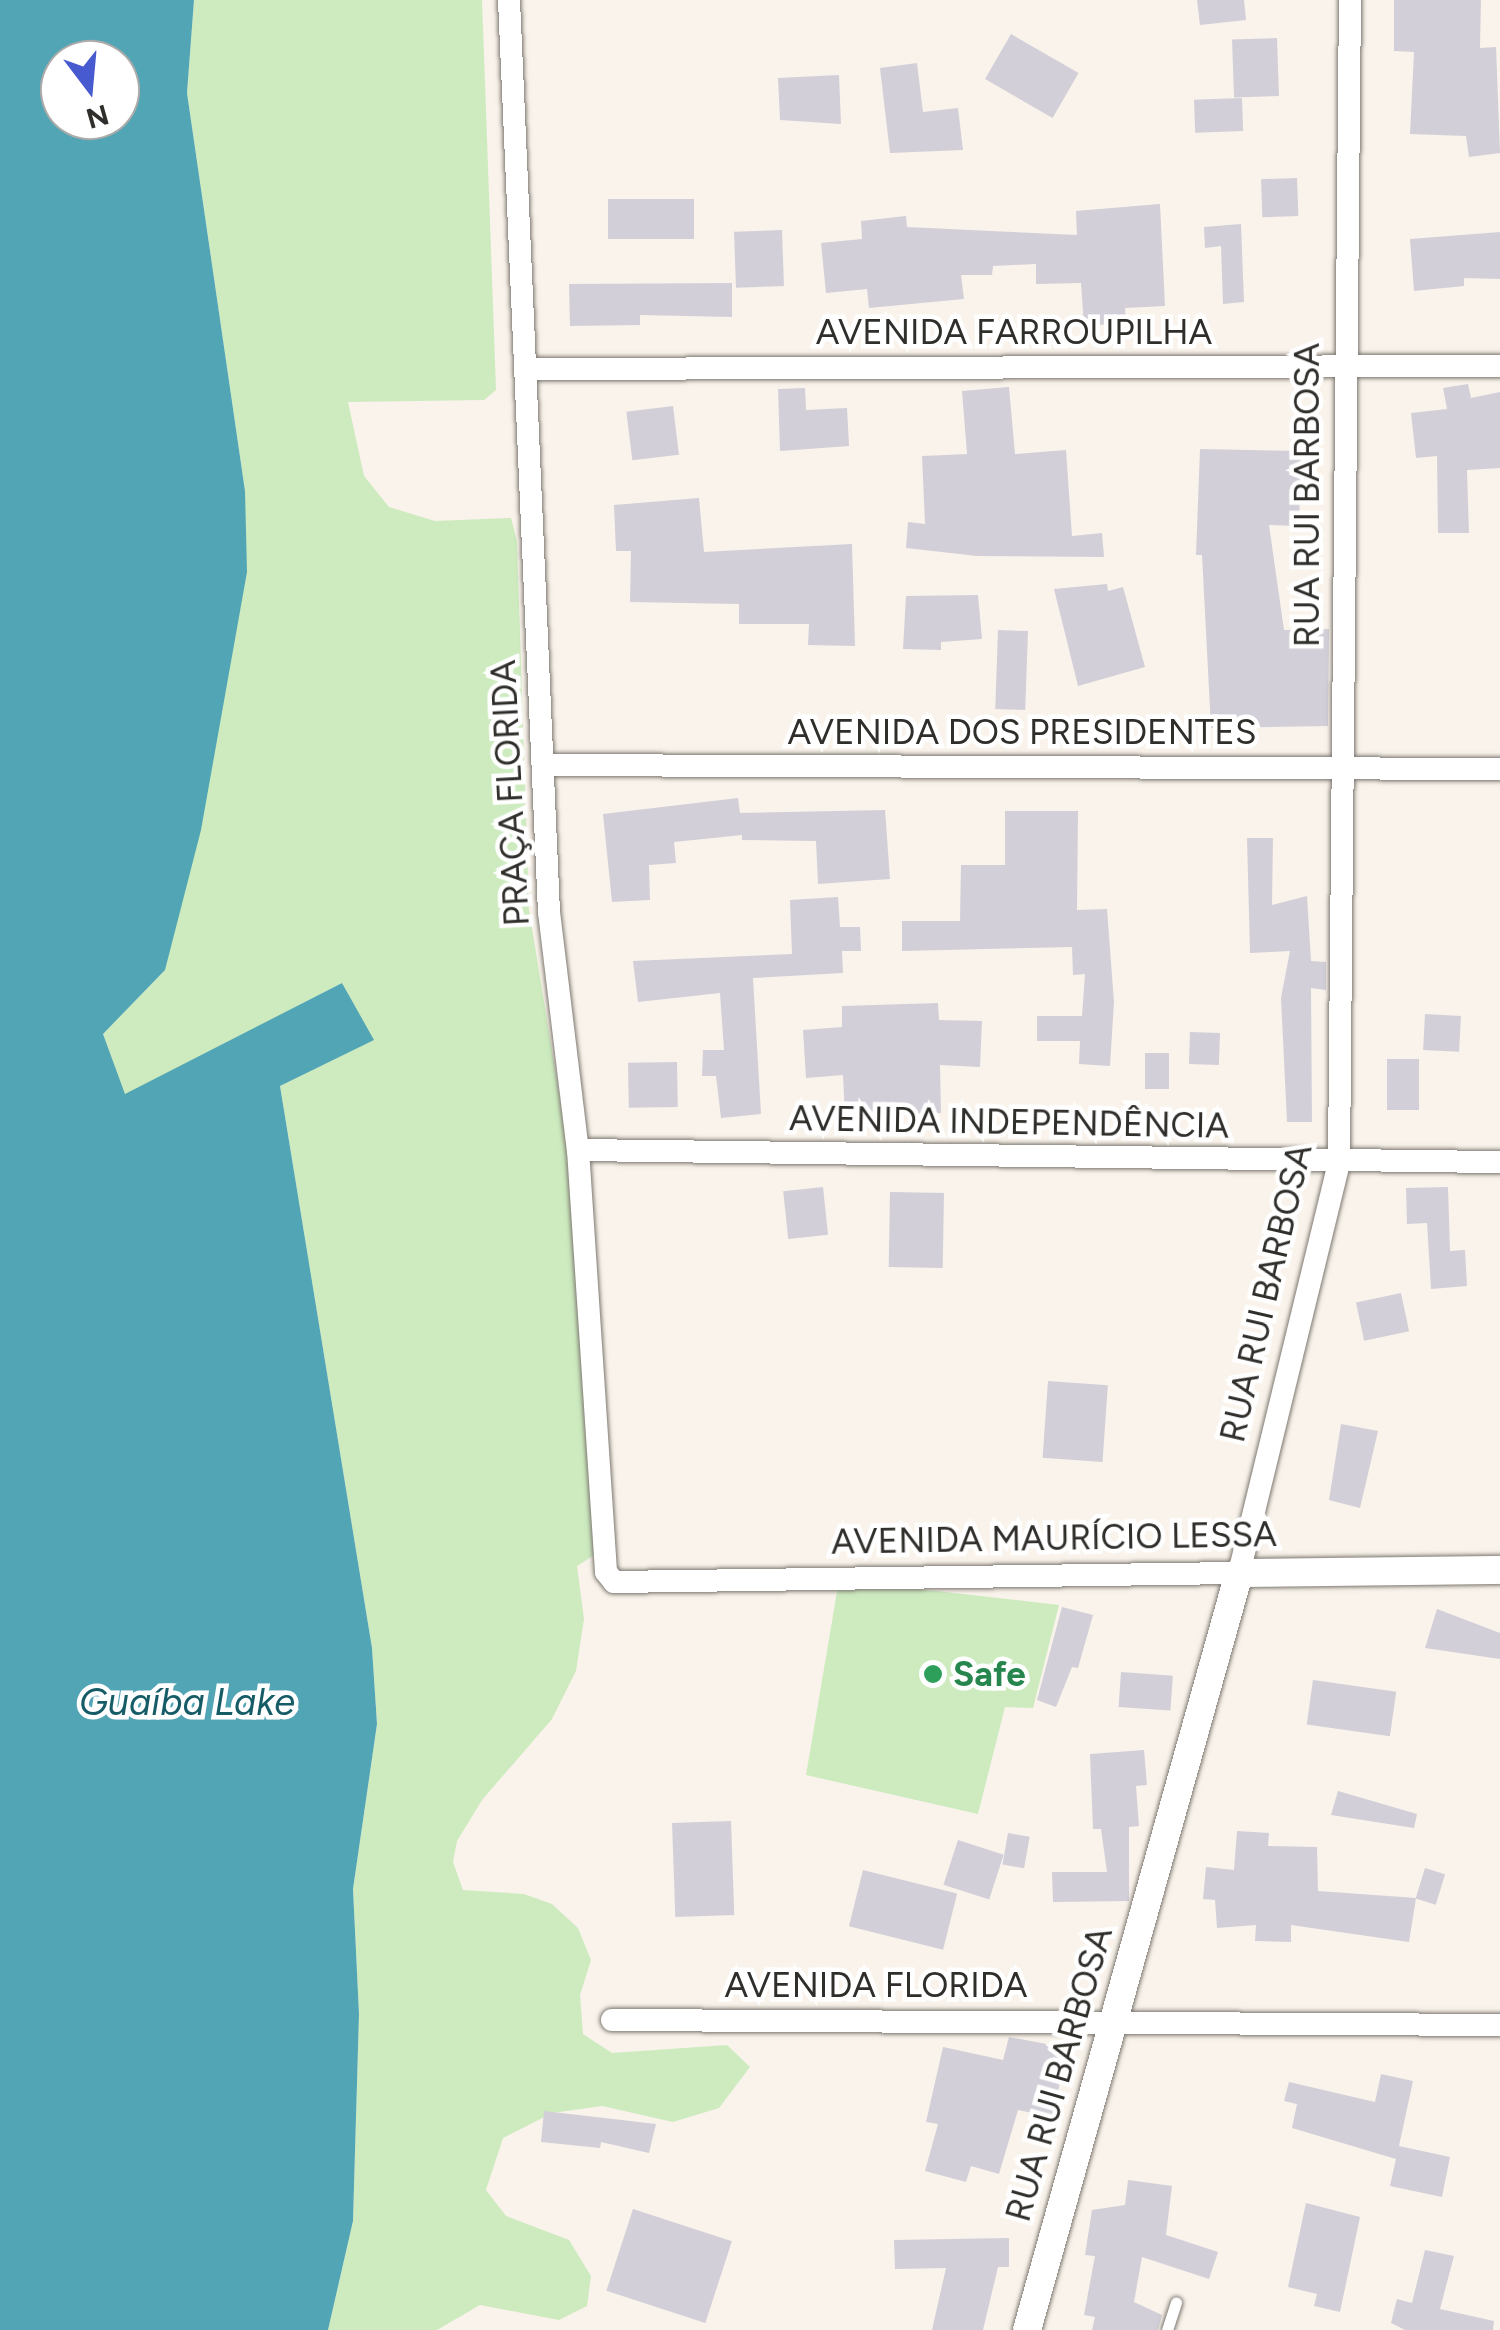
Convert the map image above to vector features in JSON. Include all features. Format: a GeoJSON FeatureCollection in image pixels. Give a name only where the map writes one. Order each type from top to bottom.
{"type":"FeatureCollection","features":[{"type":"Feature","properties":{"kind":"street","name":"PRAÇA FLORIDA"},"geometry":{"type":"LineString","coordinates":[[510,0],[548,912],[578,1150],[608,1580]]}},
{"type":"Feature","properties":{"kind":"street","name":"RUA RUI BARBOSA"},"geometry":{"type":"LineString","coordinates":[[1027,2330],[1240,1574],[1339,1162],[1350,0]]}},
{"type":"Feature","properties":{"kind":"street","name":"AVENIDA FARROUPILHA"},"geometry":{"type":"LineString","coordinates":[[528,369],[1500,366]]}},
{"type":"Feature","properties":{"kind":"street","name":"AVENIDA DOS PRESIDENTES"},"geometry":{"type":"LineString","coordinates":[[543,765],[1500,769]]}},
{"type":"Feature","properties":{"kind":"street","name":"AVENIDA INDEPENDÊNCIA"},"geometry":{"type":"LineString","coordinates":[[578,1150],[1500,1162]]}},
{"type":"Feature","properties":{"kind":"street","name":"AVENIDA MAURÍCIO LESSA"},"geometry":{"type":"LineString","coordinates":[[608,1580],[1500,1570]]}},
{"type":"Feature","properties":{"kind":"street","name":"AVENIDA FLORIDA"},"geometry":{"type":"LineString","coordinates":[[612,2020],[1500,2025]]}},
{"type":"Feature","properties":{"kind":"lane"},"geometry":{"type":"LineString","coordinates":[[1168,2330],[1176,2302]]}},
{"type":"Feature","properties":{"kind":"green space"},"geometry":{"type":"Polygon","coordinates":[[[194,0],[482,0],[496,390],[484,400],[348,402],[364,476],[389,507],[435,521],[511,518],[517,541],[529,910],[568,1148],[599,1552],[577,1566],[584,1619],[576,1671],[552,1719],[482,1800],[457,1841],[453,1862],[463,1890],[524,1894],[552,1904],[578,1928],[591,1960],[580,1995],[583,2034],[612,2053],[727,2045],[750,2067],[719,2108],[673,2122],[602,2106],[552,2113],[503,2138],[486,2190],[506,2216],[569,2240],[591,2276],[587,2306],[559,2320],[480,2305],[437,2330],[328,2330],[353,2221],[359,2014],[353,1889],[377,1724],[372,1648],[280,1086],[373,1040],[342,983],[125,1095],[103,1034],[165,970],[245,491],[187,93],[194,0]]]}},
{"type":"Feature","properties":{"kind":"green space","name":"Safe"},"geometry":{"type":"Polygon","coordinates":[[[839,1580],[1059,1605],[1033,1708],[1005,1707],[978,1814],[806,1775],[839,1580]]]}},
{"type":"Feature","properties":{"kind":"water","name":"Guaíba Lake"},"geometry":{"type":"Polygon","coordinates":[[[0,0],[194,0],[187,93],[245,491],[247,572],[201,830],[165,970],[103,1034],[125,1094],[342,983],[374,1040],[280,1086],[372,1648],[377,1724],[353,1889],[359,2014],[353,2221],[328,2330],[0,2330],[0,0]]]}},
{"type":"Feature","properties":{"kind":"building"},"geometry":{"type":"Polygon","coordinates":[[[1197,0],[1244,0],[1246,20],[1200,25],[1197,0]]]}},
{"type":"Feature","properties":{"kind":"building"},"geometry":{"type":"Polygon","coordinates":[[[1394,0],[1481,0],[1480,48],[1496,47],[1500,153],[1469,157],[1466,136],[1410,134],[1414,52],[1394,51],[1394,0]]]}},
{"type":"Feature","properties":{"kind":"building"},"geometry":{"type":"Polygon","coordinates":[[[1011,34],[1079,73],[1053,118],[985,79],[1011,34]]]}},
{"type":"Feature","properties":{"kind":"building"},"geometry":{"type":"Polygon","coordinates":[[[1277,38],[1279,96],[1234,98],[1232,40],[1277,38]]]}},
{"type":"Feature","properties":{"kind":"building"},"geometry":{"type":"Polygon","coordinates":[[[917,63],[923,112],[958,108],[963,150],[890,153],[880,68],[917,63]]]}},
{"type":"Feature","properties":{"kind":"building"},"geometry":{"type":"Polygon","coordinates":[[[839,75],[841,124],[780,120],[778,78],[839,75]]]}},
{"type":"Feature","properties":{"kind":"building"},"geometry":{"type":"Polygon","coordinates":[[[1242,98],[1243,131],[1195,133],[1194,100],[1242,98]]]}},
{"type":"Feature","properties":{"kind":"building"},"geometry":{"type":"Polygon","coordinates":[[[1297,178],[1298,216],[1262,217],[1261,179],[1297,178]]]}},
{"type":"Feature","properties":{"kind":"building"},"geometry":{"type":"Polygon","coordinates":[[[608,199],[694,199],[694,239],[608,239],[608,199]]]}},
{"type":"Feature","properties":{"kind":"building"},"geometry":{"type":"Polygon","coordinates":[[[1160,204],[1165,306],[1125,308],[1126,323],[1084,326],[1081,283],[1036,284],[1036,264],[993,266],[992,275],[961,275],[964,299],[869,308],[867,289],[826,293],[821,243],[862,239],[861,221],[906,216],[907,227],[1077,235],[1076,211],[1160,204]]]}},
{"type":"Feature","properties":{"kind":"building"},"geometry":{"type":"Polygon","coordinates":[[[1241,224],[1244,302],[1223,304],[1221,246],[1205,248],[1204,227],[1241,224]]]}},
{"type":"Feature","properties":{"kind":"building"},"geometry":{"type":"Polygon","coordinates":[[[782,230],[784,286],[736,288],[734,232],[782,230]]]}},
{"type":"Feature","properties":{"kind":"building"},"geometry":{"type":"Polygon","coordinates":[[[1500,232],[1500,279],[1464,278],[1464,286],[1414,291],[1410,239],[1500,232]]]}},
{"type":"Feature","properties":{"kind":"building"},"geometry":{"type":"Polygon","coordinates":[[[732,283],[732,317],[640,315],[640,325],[570,326],[569,284],[732,283]]]}},
{"type":"Feature","properties":{"kind":"building"},"geometry":{"type":"Polygon","coordinates":[[[1468,384],[1471,398],[1500,392],[1500,468],[1467,470],[1469,533],[1438,533],[1437,456],[1416,458],[1411,413],[1447,409],[1443,388],[1468,384]]]}},
{"type":"Feature","properties":{"kind":"building"},"geometry":{"type":"Polygon","coordinates":[[[1009,387],[1015,454],[1066,450],[1072,536],[1102,533],[1104,557],[977,556],[906,548],[908,522],[925,524],[922,456],[967,454],[962,391],[1009,387]]]}},
{"type":"Feature","properties":{"kind":"building"},"geometry":{"type":"Polygon","coordinates":[[[805,388],[806,410],[847,408],[849,446],[780,451],[778,389],[805,388]]]}},
{"type":"Feature","properties":{"kind":"building"},"geometry":{"type":"Polygon","coordinates":[[[673,406],[679,455],[632,460],[626,412],[673,406]]]}},
{"type":"Feature","properties":{"kind":"building"},"geometry":{"type":"Polygon","coordinates":[[[1200,449],[1301,451],[1299,526],[1269,525],[1284,630],[1329,629],[1328,726],[1211,728],[1202,555],[1196,555],[1200,449]]]}},
{"type":"Feature","properties":{"kind":"building"},"geometry":{"type":"Polygon","coordinates":[[[699,498],[704,552],[852,544],[855,646],[808,645],[809,624],[739,624],[739,604],[630,602],[631,551],[616,551],[614,505],[699,498]]]}},
{"type":"Feature","properties":{"kind":"building"},"geometry":{"type":"Polygon","coordinates":[[[1107,584],[1108,591],[1123,587],[1145,667],[1078,686],[1054,589],[1107,584]]]}},
{"type":"Feature","properties":{"kind":"building"},"geometry":{"type":"Polygon","coordinates":[[[978,595],[982,639],[941,642],[941,650],[903,649],[906,596],[978,595]]]}},
{"type":"Feature","properties":{"kind":"building"},"geometry":{"type":"Polygon","coordinates":[[[998,630],[1028,631],[1025,710],[995,709],[998,630]]]}},
{"type":"Feature","properties":{"kind":"building"},"geometry":{"type":"Polygon","coordinates":[[[738,798],[740,813],[885,810],[890,879],[818,884],[816,841],[742,840],[742,835],[674,842],[676,863],[649,865],[650,900],[612,902],[603,814],[738,798]]]}},
{"type":"Feature","properties":{"kind":"building"},"geometry":{"type":"Polygon","coordinates":[[[1005,811],[1078,811],[1077,910],[1107,909],[1114,1002],[1110,1066],[1079,1064],[1080,1041],[1037,1041],[1037,1016],[1082,1016],[1085,974],[1073,975],[1072,947],[902,951],[902,921],[960,921],[961,865],[1005,865],[1005,811]]]}},
{"type":"Feature","properties":{"kind":"building"},"geometry":{"type":"Polygon","coordinates":[[[1247,838],[1273,838],[1272,905],[1307,896],[1311,961],[1326,962],[1326,990],[1311,988],[1312,1122],[1287,1122],[1281,998],[1290,951],[1250,953],[1247,838]]]}},
{"type":"Feature","properties":{"kind":"building"},"geometry":{"type":"Polygon","coordinates":[[[838,897],[840,927],[860,927],[861,951],[842,951],[843,973],[753,978],[761,1114],[721,1118],[716,1076],[702,1076],[703,1050],[724,1050],[720,993],[638,1002],[633,961],[792,954],[790,900],[838,897]]]}},
{"type":"Feature","properties":{"kind":"building"},"geometry":{"type":"Polygon","coordinates":[[[938,1003],[939,1020],[982,1021],[980,1067],[940,1065],[941,1113],[845,1116],[843,1075],[806,1078],[803,1030],[842,1027],[842,1006],[938,1003]]]}},
{"type":"Feature","properties":{"kind":"building"},"geometry":{"type":"Polygon","coordinates":[[[1425,1014],[1461,1016],[1459,1052],[1423,1050],[1425,1014]]]}},
{"type":"Feature","properties":{"kind":"building"},"geometry":{"type":"Polygon","coordinates":[[[1190,1032],[1220,1033],[1219,1065],[1189,1064],[1190,1032]]]}},
{"type":"Feature","properties":{"kind":"building"},"geometry":{"type":"Polygon","coordinates":[[[1145,1053],[1169,1053],[1169,1089],[1145,1089],[1145,1053]]]}},
{"type":"Feature","properties":{"kind":"building"},"geometry":{"type":"Polygon","coordinates":[[[1387,1059],[1419,1059],[1419,1110],[1387,1110],[1387,1059]]]}},
{"type":"Feature","properties":{"kind":"building"},"geometry":{"type":"Polygon","coordinates":[[[677,1062],[678,1107],[629,1108],[628,1063],[677,1062]]]}},
{"type":"Feature","properties":{"kind":"building"},"geometry":{"type":"Polygon","coordinates":[[[823,1187],[828,1235],[788,1239],[783,1191],[823,1187]]]}},
{"type":"Feature","properties":{"kind":"building"},"geometry":{"type":"Polygon","coordinates":[[[1448,1187],[1450,1251],[1465,1250],[1467,1286],[1431,1289],[1427,1223],[1407,1224],[1406,1188],[1448,1187]]]}},
{"type":"Feature","properties":{"kind":"building"},"geometry":{"type":"Polygon","coordinates":[[[890,1192],[944,1193],[943,1268],[889,1267],[890,1192]]]}},
{"type":"Feature","properties":{"kind":"building"},"geometry":{"type":"Polygon","coordinates":[[[1401,1293],[1409,1331],[1364,1341],[1356,1303],[1401,1293]]]}},
{"type":"Feature","properties":{"kind":"building"},"geometry":{"type":"Polygon","coordinates":[[[1048,1381],[1108,1385],[1102,1462],[1043,1458],[1048,1381]]]}},
{"type":"Feature","properties":{"kind":"building"},"geometry":{"type":"Polygon","coordinates":[[[1341,1424],[1378,1431],[1360,1508],[1329,1500],[1341,1424]]]}},
{"type":"Feature","properties":{"kind":"building"},"geometry":{"type":"Polygon","coordinates":[[[1062,1607],[1093,1615],[1078,1668],[1072,1667],[1056,1707],[1037,1700],[1062,1607]]]}},
{"type":"Feature","properties":{"kind":"building"},"geometry":{"type":"Polygon","coordinates":[[[1437,1609],[1500,1633],[1500,1659],[1425,1648],[1437,1609]]]}},
{"type":"Feature","properties":{"kind":"building"},"geometry":{"type":"Polygon","coordinates":[[[1121,1672],[1173,1676],[1170,1711],[1119,1707],[1121,1672]]]}},
{"type":"Feature","properties":{"kind":"building"},"geometry":{"type":"Polygon","coordinates":[[[1313,1680],[1396,1692],[1390,1736],[1307,1725],[1313,1680]]]}},
{"type":"Feature","properties":{"kind":"building"},"geometry":{"type":"Polygon","coordinates":[[[1144,1750],[1147,1785],[1136,1786],[1139,1826],[1129,1827],[1129,1901],[1053,1902],[1052,1872],[1107,1872],[1101,1829],[1093,1829],[1090,1754],[1144,1750]]]}},
{"type":"Feature","properties":{"kind":"building"},"geometry":{"type":"Polygon","coordinates":[[[1338,1791],[1417,1814],[1414,1828],[1331,1815],[1338,1791]]]}},
{"type":"Feature","properties":{"kind":"building"},"geometry":{"type":"Polygon","coordinates":[[[731,1821],[734,1915],[675,1917],[672,1823],[731,1821]]]}},
{"type":"Feature","properties":{"kind":"building"},"geometry":{"type":"Polygon","coordinates":[[[1237,1831],[1269,1833],[1268,1846],[1317,1847],[1318,1891],[1416,1898],[1409,1942],[1291,1925],[1291,1942],[1255,1941],[1256,1925],[1217,1928],[1215,1900],[1203,1899],[1206,1867],[1234,1870],[1237,1831]]]}},
{"type":"Feature","properties":{"kind":"building"},"geometry":{"type":"Polygon","coordinates":[[[1008,1833],[1030,1837],[1024,1868],[1002,1865],[1008,1833]]]}},
{"type":"Feature","properties":{"kind":"building"},"geometry":{"type":"Polygon","coordinates":[[[958,1840],[1004,1855],[989,1900],[943,1885],[958,1840]]]}},
{"type":"Feature","properties":{"kind":"building"},"geometry":{"type":"Polygon","coordinates":[[[1425,1868],[1445,1874],[1436,1905],[1416,1899],[1425,1868]]]}},
{"type":"Feature","properties":{"kind":"building"},"geometry":{"type":"Polygon","coordinates":[[[863,1870],[957,1893],[943,1950],[849,1926],[863,1870]]]}},
{"type":"Feature","properties":{"kind":"building"},"geometry":{"type":"Polygon","coordinates":[[[1009,2037],[1068,2048],[1052,2117],[1018,2110],[999,2174],[971,2166],[966,2182],[925,2171],[938,2124],[926,2122],[943,2047],[1003,2060],[1009,2037]]]}},
{"type":"Feature","properties":{"kind":"building"},"geometry":{"type":"Polygon","coordinates":[[[1381,2074],[1413,2081],[1399,2146],[1450,2157],[1442,2197],[1390,2186],[1396,2159],[1292,2128],[1297,2104],[1284,2101],[1289,2082],[1375,2102],[1381,2074]]]}},
{"type":"Feature","properties":{"kind":"building"},"geometry":{"type":"Polygon","coordinates":[[[544,2111],[656,2124],[649,2153],[601,2142],[600,2148],[541,2142],[544,2111]]]}},
{"type":"Feature","properties":{"kind":"building"},"geometry":{"type":"Polygon","coordinates":[[[1128,2180],[1172,2186],[1166,2235],[1218,2252],[1209,2279],[1142,2257],[1134,2302],[1162,2315],[1158,2330],[1092,2330],[1095,2317],[1084,2315],[1095,2256],[1085,2255],[1092,2210],[1125,2205],[1128,2180]]]}},
{"type":"Feature","properties":{"kind":"building"},"geometry":{"type":"Polygon","coordinates":[[[1306,2203],[1360,2217],[1340,2312],[1314,2306],[1317,2294],[1288,2287],[1306,2203]]]}},
{"type":"Feature","properties":{"kind":"building"},"geometry":{"type":"Polygon","coordinates":[[[633,2209],[732,2241],[705,2323],[606,2291],[633,2209]]]}},
{"type":"Feature","properties":{"kind":"building"},"geometry":{"type":"Polygon","coordinates":[[[1009,2238],[1009,2267],[998,2267],[983,2330],[932,2330],[946,2268],[895,2269],[894,2240],[1009,2238]]]}},
{"type":"Feature","properties":{"kind":"building"},"geometry":{"type":"Polygon","coordinates":[[[1425,2250],[1454,2256],[1440,2309],[1494,2321],[1493,2330],[1405,2330],[1391,2323],[1397,2299],[1412,2303],[1425,2250]]]}},
{"type":"Feature","properties":{"kind":"place","name":"Safe"},"geometry":{"type":"Point","coordinates":[933,1674]}}]}
